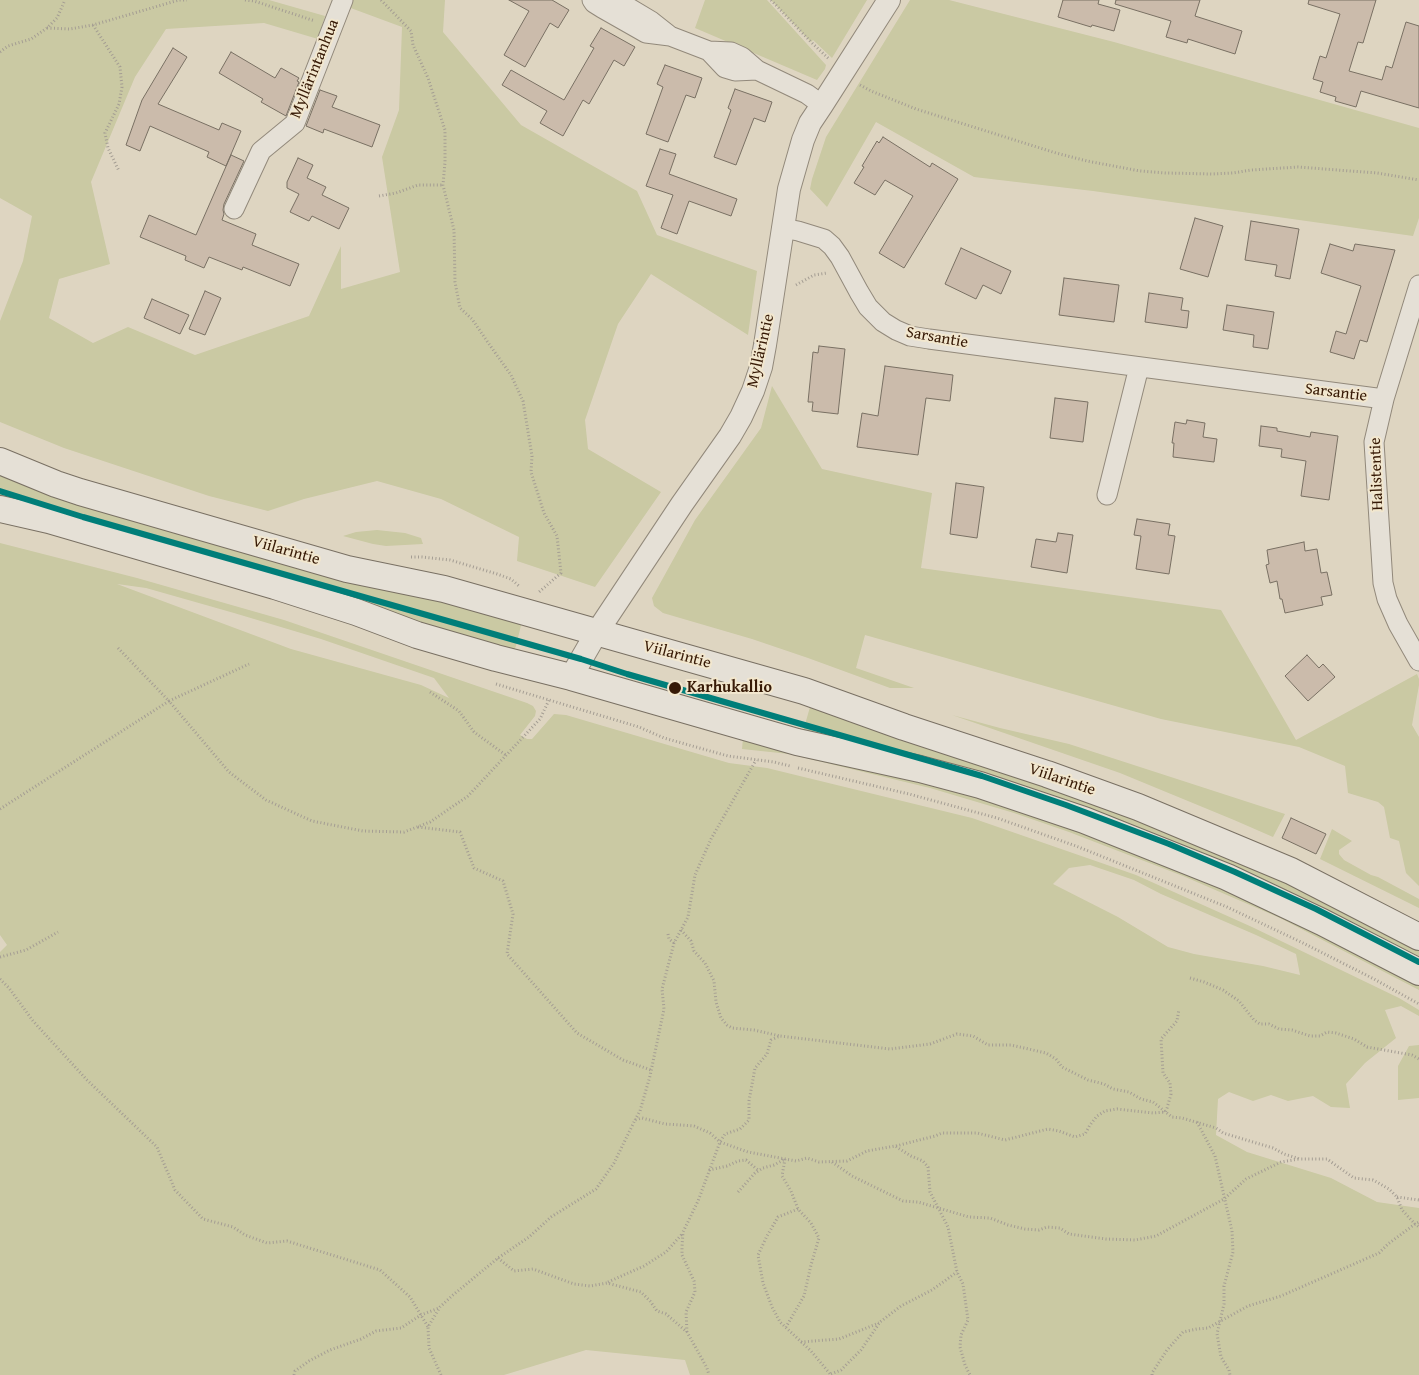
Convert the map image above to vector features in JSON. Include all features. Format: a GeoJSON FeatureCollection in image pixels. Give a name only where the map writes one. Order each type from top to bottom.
{"type":"FeatureCollection","features":[{"type":"Feature","properties":{"kind":"main road","name":"Viilarintie"},"geometry":{"type":"LineString","coordinates":[[0,461],[80,492],[347,569],[444,589],[804,691],[1138,807],[1291,871],[1419,937]]}},
{"type":"Feature","properties":{"kind":"main road","name":"Viilarintie"},"geometry":{"type":"LineString","coordinates":[[0,509],[49,520],[275,586],[356,612],[417,635],[496,658],[571,677],[797,742],[980,785],[1084,820],[1227,877],[1322,922],[1419,972]]}},
{"type":"Feature","properties":{"kind":"street","name":"Myllärintanhua"},"geometry":{"type":"LineString","coordinates":[[234,209],[262,151],[295,123],[343,0]]}},
{"type":"Feature","properties":{"kind":"street"},"geometry":{"type":"LineString","coordinates":[[592,0],[602,8],[646,33],[670,36],[709,52],[725,68],[735,71],[756,70],[807,94],[822,105]]}},
{"type":"Feature","properties":{"kind":"street"},"geometry":{"type":"LineString","coordinates":[[616,0],[651,21],[670,36]]}},
{"type":"Feature","properties":{"kind":"street","name":"Myllärintie"},"geometry":{"type":"LineString","coordinates":[[571,677],[597,632],[682,504],[730,436],[753,391],[766,345],[782,228],[789,189],[798,155],[810,123],[889,0]]}},
{"type":"Feature","properties":{"kind":"street","name":"Sarsantie"},"geometry":{"type":"LineString","coordinates":[[782,228],[824,239],[840,257],[859,292],[873,312],[882,322],[910,336],[1384,399]]}},
{"type":"Feature","properties":{"kind":"street","name":"Halistentie"},"geometry":{"type":"LineString","coordinates":[[1419,284],[1384,399],[1374,442],[1383,583],[1387,599],[1398,624],[1419,661]]}},
{"type":"Feature","properties":{"kind":"street"},"geometry":{"type":"LineString","coordinates":[[1107,495],[1139,367]]}},
{"type":"Feature","properties":{"kind":"path"},"geometry":{"type":"LineString","coordinates":[[0,52],[8,46],[31,39],[47,28],[57,18],[65,0]]}},
{"type":"Feature","properties":{"kind":"path"},"geometry":{"type":"LineString","coordinates":[[47,28],[70,29],[93,25],[180,0],[187,0]]}},
{"type":"Feature","properties":{"kind":"path"},"geometry":{"type":"LineString","coordinates":[[245,0],[333,26]]}},
{"type":"Feature","properties":{"kind":"path"},"geometry":{"type":"LineString","coordinates":[[382,0],[411,31],[413,45],[428,78],[445,130],[443,185],[454,230],[455,282],[460,308],[472,318],[511,375],[523,402],[532,456],[531,472],[544,513],[557,536],[562,573],[537,594]]}},
{"type":"Feature","properties":{"kind":"path"},"geometry":{"type":"LineString","coordinates":[[771,0],[834,64]]}},
{"type":"Feature","properties":{"kind":"path"},"geometry":{"type":"LineString","coordinates":[[93,25],[120,67],[122,87],[119,104],[106,133],[108,148],[119,172]]}},
{"type":"Feature","properties":{"kind":"path"},"geometry":{"type":"LineString","coordinates":[[859,84],[871,91],[916,109],[966,125],[1071,157],[1140,172],[1212,174],[1298,167],[1377,173],[1419,180]]}},
{"type":"Feature","properties":{"kind":"path"},"geometry":{"type":"LineString","coordinates":[[379,196],[396,193],[418,185],[443,185]]}},
{"type":"Feature","properties":{"kind":"path"},"geometry":{"type":"LineString","coordinates":[[793,286],[814,276],[848,271]]}},
{"type":"Feature","properties":{"kind":"path"},"geometry":{"type":"LineString","coordinates":[[118,648],[169,701],[229,772],[266,800],[312,821],[363,831],[404,832],[430,822],[468,796],[540,719],[550,700]]}},
{"type":"Feature","properties":{"kind":"path"},"geometry":{"type":"LineString","coordinates":[[0,809],[169,701],[249,664]]}},
{"type":"Feature","properties":{"kind":"path"},"geometry":{"type":"LineString","coordinates":[[510,689],[639,727],[676,742],[728,756],[774,762],[997,818],[1076,846],[1228,907],[1374,979],[1419,1004]]}},
{"type":"Feature","properties":{"kind":"path"},"geometry":{"type":"LineString","coordinates":[[430,692],[459,711],[474,732],[507,756]]}},
{"type":"Feature","properties":{"kind":"path"},"geometry":{"type":"LineString","coordinates":[[428,1327],[440,1307],[498,1258],[529,1237],[551,1217],[596,1189],[614,1162],[640,1111],[664,1009],[662,989],[674,943],[688,917],[695,875],[711,839],[756,760]]}},
{"type":"Feature","properties":{"kind":"path"},"geometry":{"type":"LineString","coordinates":[[417,827],[460,832],[474,868],[503,881],[513,914],[507,954],[577,1032],[623,1060],[651,1070]]}},
{"type":"Feature","properties":{"kind":"path"},"geometry":{"type":"LineString","coordinates":[[681,930],[691,941],[694,951],[705,963],[714,981],[716,1002],[721,1018],[727,1026],[732,1028],[754,1030],[780,1036],[890,1048],[930,1044],[957,1034],[973,1036],[988,1045],[1011,1045],[1046,1053],[1056,1059],[1062,1067],[1088,1080],[1104,1084],[1113,1089],[1129,1092],[1141,1099],[1153,1102],[1172,1117],[1216,1128],[1224,1133],[1300,1158]]}},
{"type":"Feature","properties":{"kind":"path"},"geometry":{"type":"LineString","coordinates":[[0,958],[26,950],[58,932]]}},
{"type":"Feature","properties":{"kind":"path"},"geometry":{"type":"LineString","coordinates":[[668,934],[669,939],[674,943]]}},
{"type":"Feature","properties":{"kind":"path"},"geometry":{"type":"LineString","coordinates":[[1190,978],[1224,990],[1239,1001],[1254,1020],[1260,1024],[1269,1024],[1279,1029],[1292,1030],[1310,1036],[1320,1036],[1327,1032],[1336,1032],[1354,1039],[1367,1047],[1412,1055],[1419,1059]]}},
{"type":"Feature","properties":{"kind":"path"},"geometry":{"type":"LineString","coordinates":[[0,979],[9,988],[33,1021],[87,1080],[157,1148],[175,1190],[203,1219],[233,1227],[245,1235],[267,1243],[287,1241],[380,1270],[410,1297],[428,1327],[429,1348],[441,1375]]}},
{"type":"Feature","properties":{"kind":"path"},"geometry":{"type":"LineString","coordinates":[[1165,1112],[1171,1094],[1170,1083],[1163,1073],[1161,1038],[1177,1022],[1179,1009]]}},
{"type":"Feature","properties":{"kind":"path"},"geometry":{"type":"LineString","coordinates":[[498,1258],[514,1271],[533,1270],[574,1284],[590,1286],[606,1282],[644,1266],[666,1252],[683,1232],[698,1201],[720,1142],[725,1134],[740,1129],[749,1120],[749,1101],[755,1068],[767,1054],[771,1040],[780,1036]]}},
{"type":"Feature","properties":{"kind":"path"},"geometry":{"type":"LineString","coordinates":[[635,1120],[642,1118],[665,1124],[694,1126],[710,1133],[720,1142],[751,1152],[796,1161],[807,1158],[819,1162],[831,1162],[847,1160],[867,1151],[895,1146],[942,1133],[977,1133],[1005,1140],[1048,1130],[1058,1131],[1075,1137],[1085,1134],[1097,1116],[1105,1111],[1116,1109],[1154,1113],[1165,1112]]}},
{"type":"Feature","properties":{"kind":"path"},"geometry":{"type":"LineString","coordinates":[[640,1111],[642,1118]]}},
{"type":"Feature","properties":{"kind":"path"},"geometry":{"type":"LineString","coordinates":[[1197,1122],[1215,1156],[1232,1231],[1233,1252],[1224,1286],[1224,1304],[1217,1334],[1221,1357],[1230,1375]]}},
{"type":"Feature","properties":{"kind":"path"},"geometry":{"type":"LineString","coordinates":[[895,1146],[923,1160],[928,1167],[930,1192],[948,1227],[957,1272],[963,1284],[968,1320],[961,1335],[960,1347],[964,1365],[970,1375]]}},
{"type":"Feature","properties":{"kind":"path"},"geometry":{"type":"LineString","coordinates":[[746,1160],[751,1152]]}},
{"type":"Feature","properties":{"kind":"path"},"geometry":{"type":"LineString","coordinates":[[831,1162],[852,1176],[903,1201],[918,1202],[969,1217],[990,1218],[1025,1229],[1060,1228],[1069,1234],[1106,1239],[1135,1240],[1156,1236],[1224,1199],[1246,1179],[1280,1162],[1300,1158],[1327,1158],[1354,1178],[1373,1180],[1389,1189],[1397,1197],[1402,1210],[1419,1227]]}},
{"type":"Feature","properties":{"kind":"path"},"geometry":{"type":"LineString","coordinates":[[738,1192],[759,1170],[785,1159]]}},
{"type":"Feature","properties":{"kind":"path"},"geometry":{"type":"LineString","coordinates":[[785,1159],[782,1176],[791,1191],[798,1209],[810,1223],[819,1238],[810,1265],[804,1296],[786,1327]]}},
{"type":"Feature","properties":{"kind":"path"},"geometry":{"type":"LineString","coordinates":[[709,1170],[727,1166],[738,1160],[746,1160],[759,1170]]}},
{"type":"Feature","properties":{"kind":"path"},"geometry":{"type":"LineString","coordinates":[[1397,1197],[1419,1200]]}},
{"type":"Feature","properties":{"kind":"path"},"geometry":{"type":"LineString","coordinates":[[798,1209],[778,1217],[758,1256],[763,1282],[780,1322],[811,1351],[831,1375],[841,1370],[862,1350],[880,1322]]}},
{"type":"Feature","properties":{"kind":"path"},"geometry":{"type":"LineString","coordinates":[[1152,1375],[1167,1350],[1183,1332],[1208,1328],[1248,1306],[1281,1296],[1379,1254],[1388,1244],[1417,1223]]}},
{"type":"Feature","properties":{"kind":"path"},"geometry":{"type":"LineString","coordinates":[[683,1232],[682,1255],[694,1281],[695,1292],[686,1312],[688,1332],[709,1375]]}},
{"type":"Feature","properties":{"kind":"path"},"geometry":{"type":"LineString","coordinates":[[801,1342],[839,1339],[880,1322],[901,1306],[932,1290],[957,1272]]}},
{"type":"Feature","properties":{"kind":"path"},"geometry":{"type":"LineString","coordinates":[[606,1282],[641,1292],[657,1311],[666,1314],[688,1332]]}},
{"type":"Feature","properties":{"kind":"path"},"geometry":{"type":"LineString","coordinates":[[294,1375],[295,1372],[309,1361],[330,1350],[361,1339],[376,1331],[401,1328],[421,1315],[440,1307]]}},
{"type":"Feature","properties":{"kind":"green space"},"geometry":{"type":"Polygon","coordinates":[[[0,0],[269,0],[325,16],[318,39],[264,23],[166,29],[135,77],[91,182],[110,264],[59,279],[49,318],[93,343],[128,327],[195,355],[309,316],[341,246],[341,289],[400,272],[382,157],[399,110],[402,27],[348,7],[351,0],[445,0],[443,32],[521,125],[637,191],[657,235],[757,271],[748,335],[651,274],[618,324],[585,420],[588,449],[661,492],[595,587],[517,561],[519,537],[441,499],[377,481],[304,499],[268,511],[209,496],[64,448],[0,422],[0,321],[23,261],[32,216],[0,198],[0,0]]]}},
{"type":"Feature","properties":{"kind":"green space"},"geometry":{"type":"Polygon","coordinates":[[[705,0],[767,0],[826,65],[825,69],[817,80],[695,28],[705,0]]]}},
{"type":"Feature","properties":{"kind":"green space"},"geometry":{"type":"Polygon","coordinates":[[[771,0],[867,0],[832,58],[813,40],[811,42],[771,0]]]}},
{"type":"Feature","properties":{"kind":"green space"},"geometry":{"type":"Polygon","coordinates":[[[910,0],[949,0],[1114,42],[1419,128],[1419,218],[1413,236],[1093,191],[974,177],[876,122],[827,207],[810,189],[826,137],[910,0]]]}},
{"type":"Feature","properties":{"kind":"green space"},"geometry":{"type":"Polygon","coordinates":[[[772,386],[822,469],[932,493],[921,568],[1221,610],[1296,740],[1417,674],[1419,685],[1412,725],[1419,737],[1419,886],[1406,873],[1399,841],[1390,838],[1384,807],[1378,802],[1348,793],[1345,766],[1299,747],[1161,719],[865,635],[856,668],[914,688],[890,688],[752,639],[663,613],[654,606],[652,598],[695,520],[761,428],[772,386]]]}},
{"type":"Feature","properties":{"kind":"green space"},"geometry":{"type":"Polygon","coordinates":[[[0,468],[523,617],[516,646],[513,653],[0,502],[0,468]]]}},
{"type":"Feature","properties":{"kind":"green space"},"geometry":{"type":"Polygon","coordinates":[[[377,530],[405,533],[421,538],[423,544],[386,546],[343,536],[356,532],[377,530]]]}},
{"type":"Feature","properties":{"kind":"green space"},"geometry":{"type":"Polygon","coordinates":[[[0,543],[137,578],[284,620],[527,703],[533,706],[536,711],[535,716],[520,735],[527,739],[532,739],[554,714],[566,715],[729,763],[767,768],[972,818],[1136,875],[1252,927],[1399,998],[1419,1010],[1419,1016],[1401,1006],[1385,1010],[1396,1038],[1365,1063],[1346,1084],[1350,1108],[1331,1107],[1313,1096],[1288,1101],[1271,1095],[1253,1101],[1229,1092],[1218,1099],[1216,1135],[1247,1152],[1331,1178],[1377,1202],[1419,1208],[1419,1375],[690,1375],[685,1360],[586,1350],[504,1375],[0,1375],[0,952],[7,945],[0,935],[0,543]],[[117,584],[291,649],[421,685],[449,698],[434,678],[321,639],[146,588],[117,584]],[[1090,865],[1069,868],[1053,884],[1118,917],[1168,947],[1300,975],[1296,954],[1161,894],[1134,880],[1090,865]]]}},
{"type":"Feature","properties":{"kind":"green space"},"geometry":{"type":"Polygon","coordinates":[[[812,700],[1102,799],[1419,942],[1419,965],[1322,915],[802,735],[812,700]]]}},
{"type":"Feature","properties":{"kind":"green space"},"geometry":{"type":"Polygon","coordinates":[[[952,715],[1069,744],[1285,814],[1273,837],[1120,773],[952,715]]]}},
{"type":"Feature","properties":{"kind":"green space"},"geometry":{"type":"Polygon","coordinates":[[[743,738],[931,779],[1137,848],[1419,979],[1419,990],[1280,918],[1183,876],[1069,832],[1014,813],[930,788],[789,754],[742,749],[743,738]]]}},
{"type":"Feature","properties":{"kind":"green space"},"geometry":{"type":"Polygon","coordinates":[[[1332,829],[1352,841],[1339,850],[1339,854],[1344,860],[1419,899],[1419,908],[1320,859],[1332,829]]]}},
{"type":"Feature","properties":{"kind":"green space"},"geometry":{"type":"Polygon","coordinates":[[[1419,1045],[1419,1098],[1398,1100],[1398,1066],[1409,1046],[1419,1045]]]}},
{"type":"Feature","properties":{"kind":"building"},"geometry":{"type":"Polygon","coordinates":[[[509,0],[552,0],[569,10],[558,28],[550,23],[525,67],[504,55],[529,11],[509,0]]]}},
{"type":"Feature","properties":{"kind":"building"},"geometry":{"type":"Polygon","coordinates":[[[1063,0],[1099,0],[1098,4],[1120,10],[1114,31],[1092,25],[1091,27],[1058,17],[1063,0]]]}},
{"type":"Feature","properties":{"kind":"building"},"geometry":{"type":"Polygon","coordinates":[[[1116,0],[1200,0],[1195,16],[1242,31],[1235,54],[1188,39],[1187,43],[1166,37],[1171,21],[1115,4],[1116,0]]]}},
{"type":"Feature","properties":{"kind":"building"},"geometry":{"type":"Polygon","coordinates":[[[1309,0],[1376,0],[1363,43],[1358,42],[1349,71],[1382,80],[1386,66],[1392,68],[1406,22],[1419,26],[1419,108],[1361,91],[1356,107],[1335,101],[1336,97],[1320,92],[1323,82],[1313,79],[1320,56],[1326,58],[1340,14],[1308,4],[1309,0]]]}},
{"type":"Feature","properties":{"kind":"building"},"geometry":{"type":"Polygon","coordinates":[[[601,28],[635,47],[624,66],[614,60],[589,104],[583,100],[563,136],[540,123],[547,111],[502,85],[511,70],[564,100],[594,48],[590,46],[601,28]]]}},
{"type":"Feature","properties":{"kind":"building"},"geometry":{"type":"Polygon","coordinates":[[[173,48],[187,57],[158,104],[219,130],[222,123],[241,131],[226,166],[207,157],[209,152],[150,126],[140,151],[126,145],[142,100],[173,48]]]}},
{"type":"Feature","properties":{"kind":"building"},"geometry":{"type":"Polygon","coordinates":[[[231,52],[275,78],[281,68],[299,78],[286,116],[261,102],[263,99],[219,73],[231,52]]]}},
{"type":"Feature","properties":{"kind":"building"},"geometry":{"type":"Polygon","coordinates":[[[665,65],[702,78],[695,98],[686,95],[668,142],[646,134],[663,87],[657,84],[665,65]]]}},
{"type":"Feature","properties":{"kind":"building"},"geometry":{"type":"Polygon","coordinates":[[[735,89],[772,102],[765,122],[754,118],[736,165],[714,157],[731,110],[728,108],[735,89]]]}},
{"type":"Feature","properties":{"kind":"building"},"geometry":{"type":"Polygon","coordinates":[[[320,90],[337,96],[332,107],[380,125],[372,147],[324,129],[323,133],[306,126],[320,90]]]}},
{"type":"Feature","properties":{"kind":"building"},"geometry":{"type":"Polygon","coordinates":[[[883,137],[930,167],[932,163],[958,179],[904,268],[879,253],[913,196],[885,180],[875,195],[854,183],[877,141],[879,143],[883,137]]]}},
{"type":"Feature","properties":{"kind":"building"},"geometry":{"type":"Polygon","coordinates":[[[660,149],[676,154],[669,174],[737,199],[731,216],[689,201],[677,234],[661,228],[673,195],[646,186],[660,149]]]}},
{"type":"Feature","properties":{"kind":"building"},"geometry":{"type":"Polygon","coordinates":[[[231,155],[244,161],[224,204],[222,220],[256,234],[252,245],[299,264],[290,286],[243,267],[242,270],[209,257],[204,268],[185,260],[186,256],[140,237],[149,215],[196,235],[231,155]]]}},
{"type":"Feature","properties":{"kind":"building"},"geometry":{"type":"Polygon","coordinates":[[[298,158],[313,165],[307,178],[326,187],[322,195],[349,208],[339,229],[312,216],[309,221],[290,212],[299,194],[287,188],[287,182],[298,158]]]}},
{"type":"Feature","properties":{"kind":"building"},"geometry":{"type":"Polygon","coordinates":[[[1195,218],[1223,226],[1208,277],[1180,269],[1195,218]]]}},
{"type":"Feature","properties":{"kind":"building"},"geometry":{"type":"Polygon","coordinates":[[[1251,221],[1299,229],[1290,279],[1275,276],[1277,265],[1245,260],[1251,221]]]}},
{"type":"Feature","properties":{"kind":"building"},"geometry":{"type":"Polygon","coordinates":[[[1330,244],[1353,251],[1355,244],[1395,250],[1367,342],[1360,340],[1354,359],[1330,352],[1336,331],[1346,334],[1361,286],[1321,273],[1330,244]]]}},
{"type":"Feature","properties":{"kind":"building"},"geometry":{"type":"Polygon","coordinates":[[[961,248],[1011,271],[1001,294],[983,285],[976,299],[945,284],[961,248]]]}},
{"type":"Feature","properties":{"kind":"building"},"geometry":{"type":"Polygon","coordinates":[[[1064,278],[1119,285],[1114,322],[1059,315],[1064,278]]]}},
{"type":"Feature","properties":{"kind":"building"},"geometry":{"type":"Polygon","coordinates":[[[205,291],[221,298],[205,335],[189,329],[205,291]]]}},
{"type":"Feature","properties":{"kind":"building"},"geometry":{"type":"Polygon","coordinates":[[[1149,293],[1183,298],[1181,310],[1189,311],[1187,328],[1145,322],[1149,293]]]}},
{"type":"Feature","properties":{"kind":"building"},"geometry":{"type":"Polygon","coordinates":[[[152,299],[189,315],[180,334],[144,318],[152,299]]]}},
{"type":"Feature","properties":{"kind":"building"},"geometry":{"type":"Polygon","coordinates":[[[1227,305],[1274,312],[1268,349],[1253,347],[1254,335],[1223,330],[1227,305]]]}},
{"type":"Feature","properties":{"kind":"building"},"geometry":{"type":"Polygon","coordinates":[[[819,346],[845,349],[838,414],[812,411],[813,402],[808,402],[813,352],[818,353],[819,346]]]}},
{"type":"Feature","properties":{"kind":"building"},"geometry":{"type":"Polygon","coordinates":[[[885,366],[953,375],[950,401],[926,398],[918,455],[857,447],[862,413],[878,416],[885,366]]]}},
{"type":"Feature","properties":{"kind":"building"},"geometry":{"type":"Polygon","coordinates":[[[1055,398],[1088,402],[1083,442],[1050,438],[1055,398]]]}},
{"type":"Feature","properties":{"kind":"building"},"geometry":{"type":"Polygon","coordinates":[[[1187,420],[1205,423],[1203,437],[1217,439],[1214,462],[1173,457],[1174,443],[1172,443],[1175,422],[1186,424],[1187,420]]]}},
{"type":"Feature","properties":{"kind":"building"},"geometry":{"type":"Polygon","coordinates":[[[1261,426],[1277,428],[1277,431],[1310,437],[1311,432],[1338,436],[1329,500],[1301,496],[1306,461],[1281,457],[1282,449],[1259,446],[1261,426]]]}},
{"type":"Feature","properties":{"kind":"building"},"geometry":{"type":"Polygon","coordinates":[[[956,483],[984,487],[977,538],[950,534],[956,483]]]}},
{"type":"Feature","properties":{"kind":"building"},"geometry":{"type":"Polygon","coordinates":[[[1137,519],[1170,524],[1168,535],[1175,536],[1169,574],[1136,569],[1141,536],[1134,535],[1137,519]]]}},
{"type":"Feature","properties":{"kind":"building"},"geometry":{"type":"Polygon","coordinates":[[[1058,533],[1073,535],[1067,573],[1031,567],[1036,539],[1056,542],[1058,533]]]}},
{"type":"Feature","properties":{"kind":"building"},"geometry":{"type":"Polygon","coordinates":[[[1304,542],[1305,551],[1317,549],[1321,573],[1327,572],[1332,595],[1321,597],[1323,605],[1285,613],[1277,581],[1270,583],[1266,565],[1269,564],[1267,550],[1304,542]]]}},
{"type":"Feature","properties":{"kind":"building"},"geometry":{"type":"Polygon","coordinates":[[[1307,655],[1319,668],[1323,664],[1335,677],[1308,701],[1285,676],[1307,655]]]}},
{"type":"Feature","properties":{"kind":"building"},"geometry":{"type":"Polygon","coordinates":[[[1291,818],[1326,834],[1316,854],[1282,838],[1291,818]]]}},
{"type":"Feature","properties":{"kind":"transit line"},"geometry":{"type":"LineString","coordinates":[[0,491],[83,517],[982,776],[1169,844],[1235,872],[1316,909],[1419,962]]}},
{"type":"Feature","properties":{"kind":"place","name":"Karhukallio"},"geometry":{"type":"Point","coordinates":[675,688]}}]}
